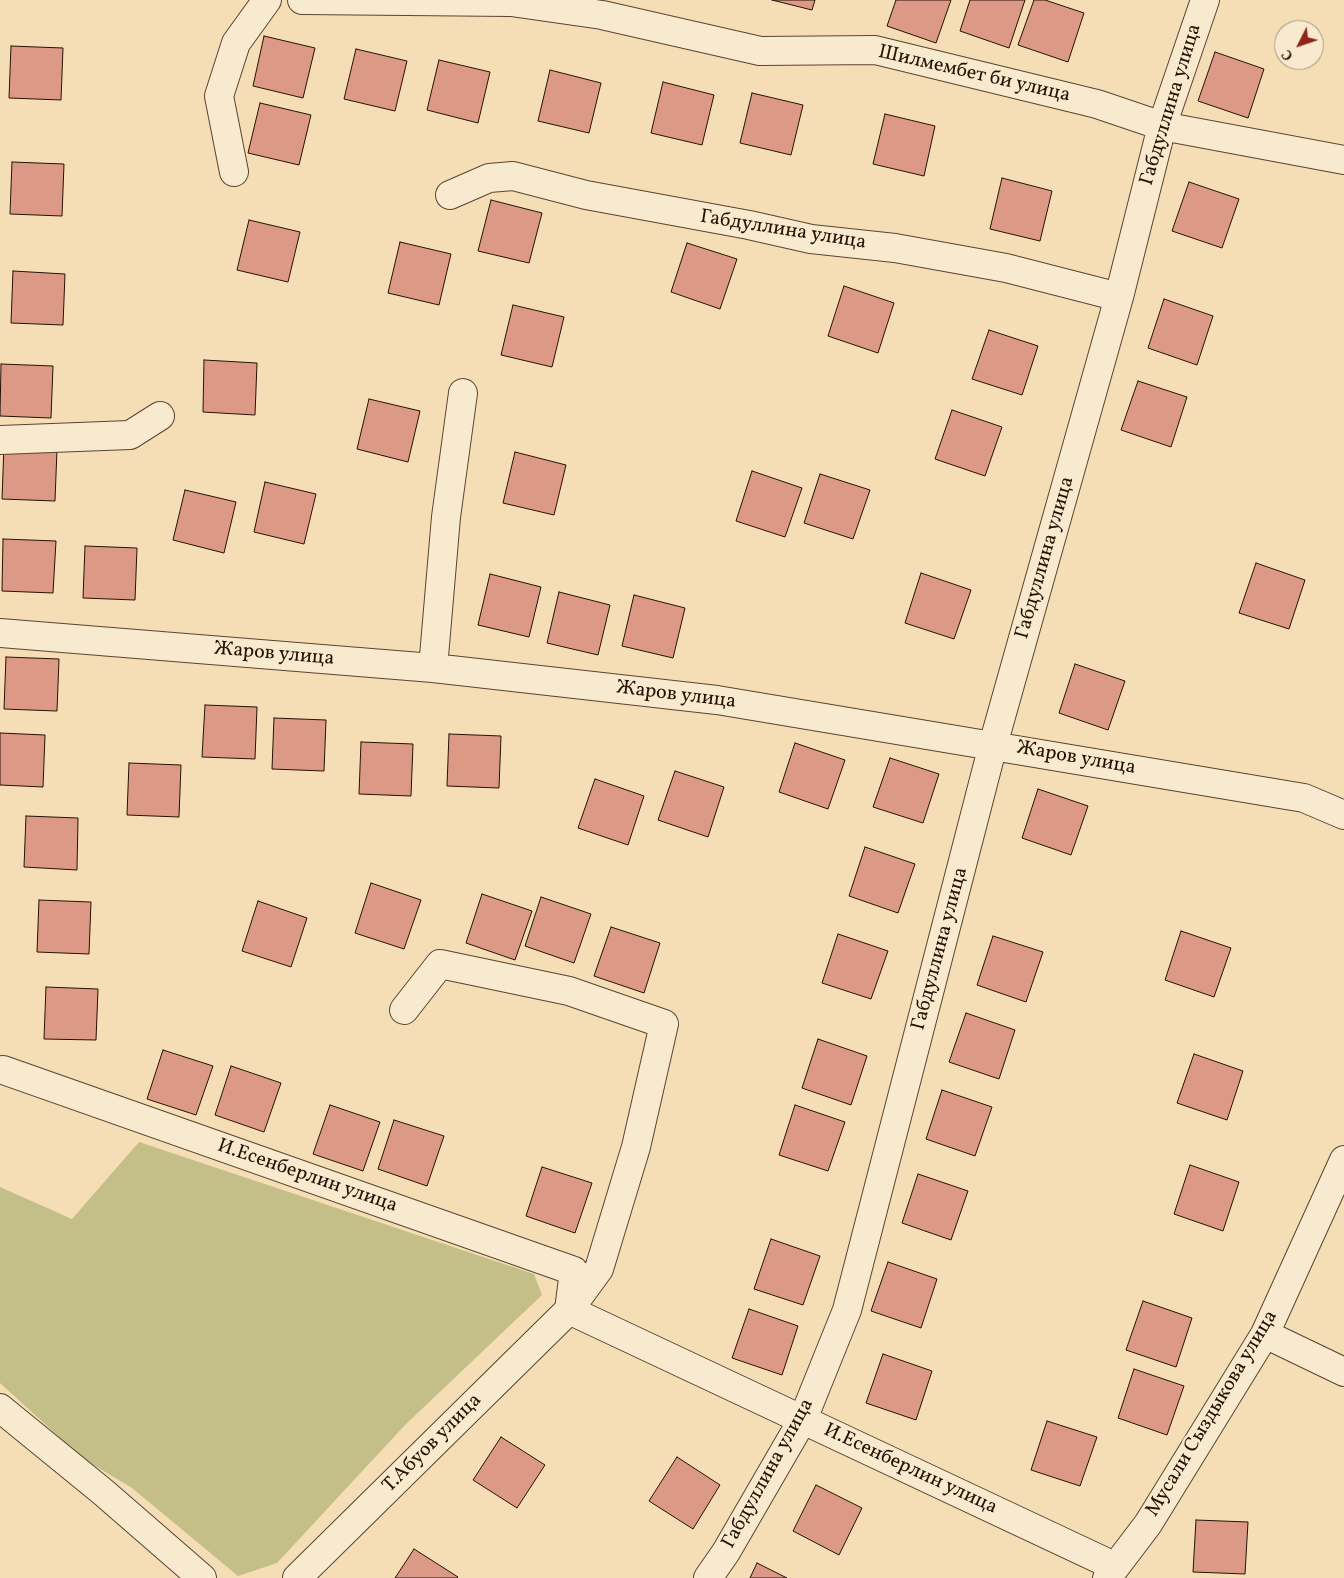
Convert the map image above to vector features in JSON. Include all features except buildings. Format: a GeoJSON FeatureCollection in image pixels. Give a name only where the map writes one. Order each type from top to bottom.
{"type":"FeatureCollection","features":[{"type":"Feature","properties":{"kind":"street"},"geometry":{"type":"LineString","coordinates":[[234,172],[219,96],[236,42],[267,0]]}},
{"type":"Feature","properties":{"kind":"street","name":"Шилмембет би улица"},"geometry":{"type":"LineString","coordinates":[[302,0],[511,2],[602,15],[760,51],[875,50],[1097,104],[1162,126],[1344,160]]}},
{"type":"Feature","properties":{"kind":"street","name":"Габдуллина улица"},"geometry":{"type":"LineString","coordinates":[[708,1578],[726,1552],[803,1419],[847,1310],[993,745],[1119,297],[1162,126],[1205,0]]}},
{"type":"Feature","properties":{"kind":"street","name":"Габдуллина улица"},"geometry":{"type":"LineString","coordinates":[[450,195],[488,178],[513,176],[586,195],[748,225],[811,240],[895,248],[1006,268],[1119,297]]}},
{"type":"Feature","properties":{"kind":"street"},"geometry":{"type":"LineString","coordinates":[[433,668],[446,517],[463,393]]}},
{"type":"Feature","properties":{"kind":"street"},"geometry":{"type":"LineString","coordinates":[[0,440],[130,435],[160,416]]}},
{"type":"Feature","properties":{"kind":"street","name":"Жаров улица"},"geometry":{"type":"LineString","coordinates":[[0,633],[433,668],[716,700],[1304,798],[1344,815]]}},
{"type":"Feature","properties":{"kind":"street"},"geometry":{"type":"LineString","coordinates":[[404,1010],[440,964],[569,991],[664,1024],[636,1147],[599,1269],[568,1310]]}},
{"type":"Feature","properties":{"kind":"street","name":"И.Есенберлин улица"},"geometry":{"type":"LineString","coordinates":[[1,1069],[574,1271],[568,1310],[803,1419],[1111,1572]]}},
{"type":"Feature","properties":{"kind":"street","name":"Мусали Сыздыкова улица"},"geometry":{"type":"LineString","coordinates":[[1111,1572],[1148,1524],[1264,1334],[1344,1160]]}},
{"type":"Feature","properties":{"kind":"street","name":"Т.Абуов улица"},"geometry":{"type":"LineString","coordinates":[[298,1578],[568,1310]]}},
{"type":"Feature","properties":{"kind":"street"},"geometry":{"type":"LineString","coordinates":[[1264,1334],[1344,1372]]}},
{"type":"Feature","properties":{"kind":"street"},"geometry":{"type":"LineString","coordinates":[[0,1408],[103,1492],[202,1578]]}},
{"type":"Feature","properties":{"kind":"shaded area"},"geometry":{"type":"Polygon","coordinates":[[[139,1142],[534,1274],[542,1295],[405,1425],[277,1563],[238,1576],[132,1488],[82,1458],[0,1383],[0,1187],[72,1219],[139,1142]]]}}]}
